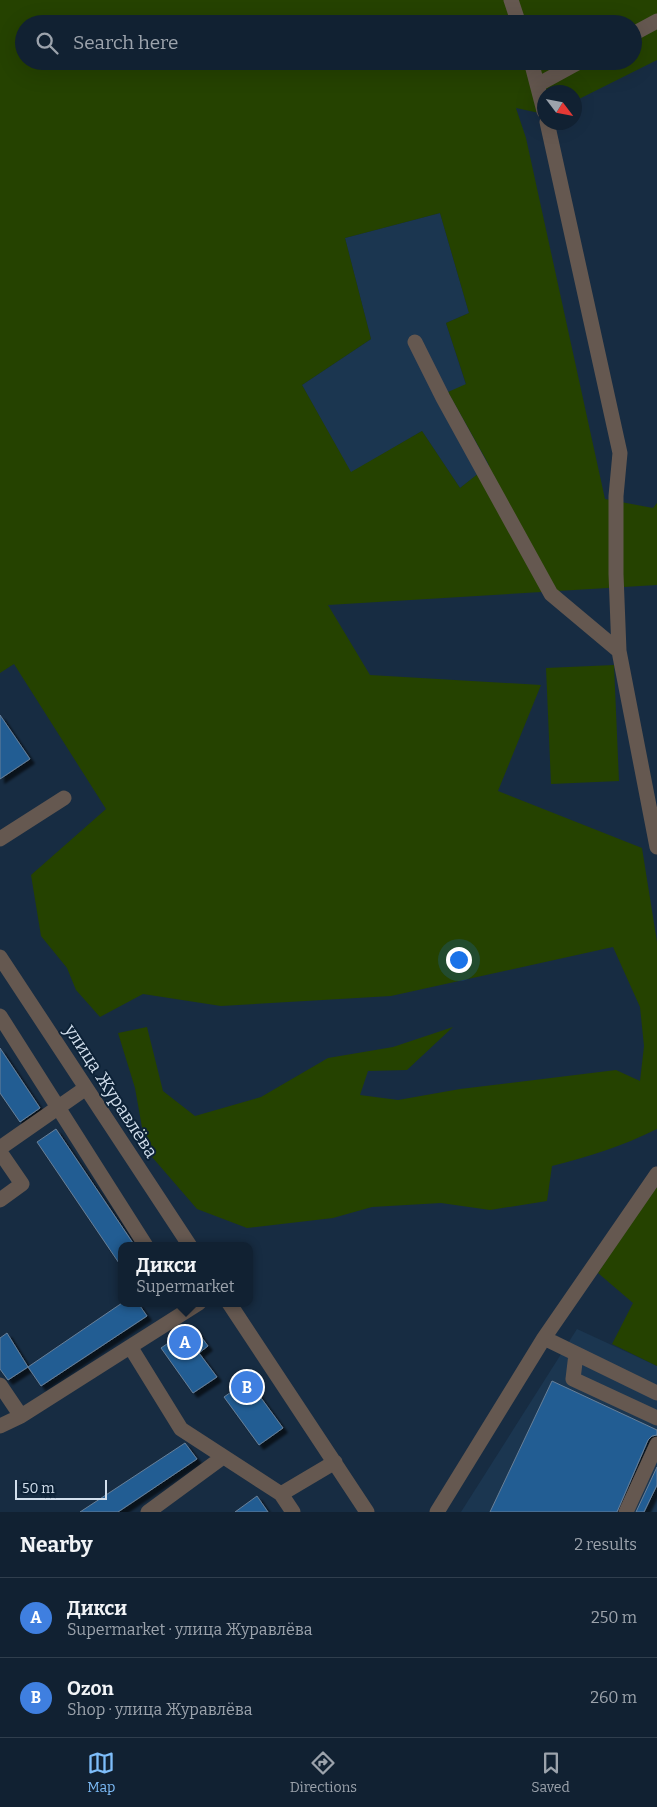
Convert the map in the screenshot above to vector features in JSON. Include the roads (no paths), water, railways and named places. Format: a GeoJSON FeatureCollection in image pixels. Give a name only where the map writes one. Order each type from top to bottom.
{"type":"FeatureCollection","features":[{"type":"Feature","properties":{"kind":"street"},"geometry":{"type":"LineString","coordinates":[[512,0],[516,15]]}},
{"type":"Feature","properties":{"kind":"street"},"geometry":{"type":"LineString","coordinates":[[642,29],[657,21]]}},
{"type":"Feature","properties":{"kind":"street"},"geometry":{"type":"LineString","coordinates":[[534,70],[538,84],[564,70]]}},
{"type":"Feature","properties":{"kind":"street"},"geometry":{"type":"LineString","coordinates":[[549,130],[620,453],[616,496],[616,574],[619,651],[657,847]]}},
{"type":"Feature","properties":{"kind":"street"},"geometry":{"type":"LineString","coordinates":[[416,342],[443,398],[551,594],[619,651]]}},
{"type":"Feature","properties":{"kind":"street"},"geometry":{"type":"LineString","coordinates":[[0,839],[64,798]]}},
{"type":"Feature","properties":{"kind":"street","name":"улица Журавлёва"},"geometry":{"type":"LineString","coordinates":[[0,957],[187,1242]]}},
{"type":"Feature","properties":{"kind":"street"},"geometry":{"type":"LineString","coordinates":[[0,1016],[143,1242]]}},
{"type":"Feature","properties":{"kind":"street"},"geometry":{"type":"LineString","coordinates":[[0,1148],[86,1088]]}},
{"type":"Feature","properties":{"kind":"street"},"geometry":{"type":"LineString","coordinates":[[0,1152],[22,1184],[0,1200]]}},
{"type":"Feature","properties":{"kind":"street"},"geometry":{"type":"LineString","coordinates":[[437,1512],[544,1338],[657,1174]]}},
{"type":"Feature","properties":{"kind":"street"},"geometry":{"type":"LineString","coordinates":[[0,1426],[21,1416],[131,1348],[188,1307]]}},
{"type":"Feature","properties":{"kind":"street"},"geometry":{"type":"LineString","coordinates":[[232,1307],[367,1512]]}},
{"type":"Feature","properties":{"kind":"street"},"geometry":{"type":"LineString","coordinates":[[544,1338],[657,1393]]}},
{"type":"Feature","properties":{"kind":"street"},"geometry":{"type":"LineString","coordinates":[[131,1348],[181,1429],[281,1494],[293,1512]]}},
{"type":"Feature","properties":{"kind":"street"},"geometry":{"type":"LineString","coordinates":[[576,1354],[573,1379],[657,1418]]}},
{"type":"Feature","properties":{"kind":"street"},"geometry":{"type":"LineString","coordinates":[[0,1385],[21,1416]]}},
{"type":"Feature","properties":{"kind":"street"},"geometry":{"type":"LineString","coordinates":[[626,1512],[657,1444]]}},
{"type":"Feature","properties":{"kind":"street"},"geometry":{"type":"LineString","coordinates":[[148,1512],[223,1457]]}},
{"type":"Feature","properties":{"kind":"street"},"geometry":{"type":"LineString","coordinates":[[281,1494],[335,1462]]}},
{"type":"Feature","properties":{"kind":"place","name":"Дикси"},"geometry":{"type":"Point","coordinates":[185,1342]}},
{"type":"Feature","properties":{"kind":"place","name":"Ozon"},"geometry":{"type":"Point","coordinates":[247,1387]}}]}
